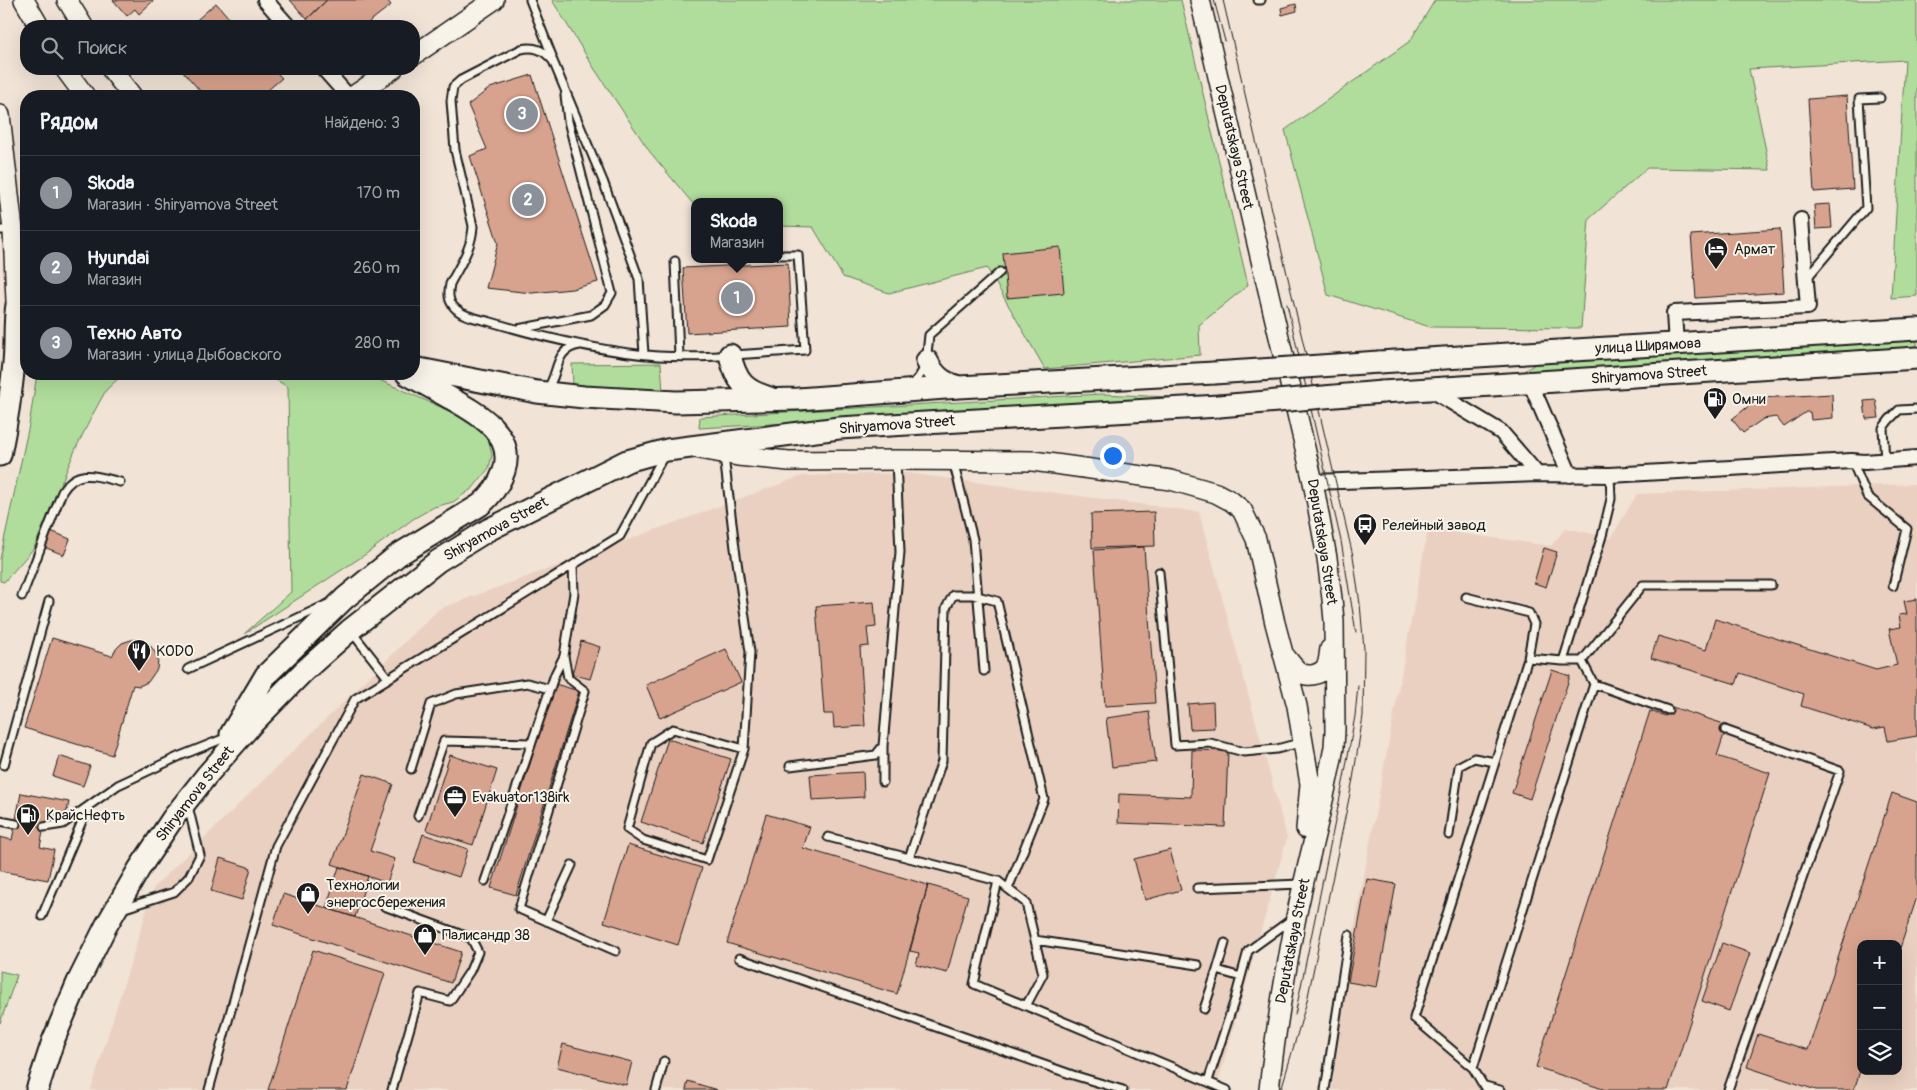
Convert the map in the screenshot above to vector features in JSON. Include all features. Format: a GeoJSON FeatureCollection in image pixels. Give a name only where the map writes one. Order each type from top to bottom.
{"type":"FeatureCollection","features":[{"type":"Feature","properties":{"kind":"main road"},"geometry":{"type":"LineString","coordinates":[[24,0],[36,20]]}},
{"type":"Feature","properties":{"kind":"main road"},"geometry":{"type":"LineString","coordinates":[[67,0],[79,20]]}},
{"type":"Feature","properties":{"kind":"main road","name":"Deputatskaya Street"},"geometry":{"type":"LineString","coordinates":[[1200,0],[1313,482],[1327,558],[1334,621],[1334,747],[1298,910],[1276,1033],[1269,1090]]}},
{"type":"Feature","properties":{"kind":"main road"},"geometry":{"type":"LineString","coordinates":[[420,50],[482,3]]}},
{"type":"Feature","properties":{"kind":"main road"},"geometry":{"type":"LineString","coordinates":[[69,75],[81,90]]}},
{"type":"Feature","properties":{"kind":"main road"},"geometry":{"type":"LineString","coordinates":[[116,75],[127,90]]}},
{"type":"Feature","properties":{"kind":"main road"},"geometry":{"type":"LineString","coordinates":[[362,90],[384,75]]}},
{"type":"Feature","properties":{"kind":"main road"},"geometry":{"type":"LineString","coordinates":[[0,115],[6,230],[16,306],[12,384],[0,456]]}},
{"type":"Feature","properties":{"kind":"main road"},"geometry":{"type":"LineString","coordinates":[[16,306],[20,292]]}},
{"type":"Feature","properties":{"kind":"main road","name":"улица Ширямова"},"geometry":{"type":"LineString","coordinates":[[798,399],[959,387],[1917,329]]}},
{"type":"Feature","properties":{"kind":"main road"},"geometry":{"type":"LineString","coordinates":[[730,355],[733,368],[751,393],[770,398],[798,399]]}},
{"type":"Feature","properties":{"kind":"main road"},"geometry":{"type":"LineString","coordinates":[[1490,355],[1492,385]]}},
{"type":"Feature","properties":{"kind":"main road","name":"Shiryamova Street"},"geometry":{"type":"LineString","coordinates":[[38,1090],[53,1041],[78,982],[114,912],[139,869],[187,800],[207,775],[271,705],[303,672],[350,630],[438,561],[488,530],[627,460],[667,450],[839,428],[1219,406],[1382,392],[1917,358]]}},
{"type":"Feature","properties":{"kind":"main road"},"geometry":{"type":"LineString","coordinates":[[927,361],[936,376],[950,385],[959,387]]}},
{"type":"Feature","properties":{"kind":"main road"},"geometry":{"type":"LineString","coordinates":[[420,369],[537,392],[584,397],[676,402],[798,399]]}},
{"type":"Feature","properties":{"kind":"main road"},"geometry":{"type":"LineString","coordinates":[[207,775],[266,675],[345,598],[398,555],[480,505],[493,491],[505,467],[506,459],[503,443],[490,424],[477,413],[418,380]]}},
{"type":"Feature","properties":{"kind":"main road"},"geometry":{"type":"LineString","coordinates":[[689,447],[789,461],[1033,461],[1148,476],[1190,484],[1216,493],[1231,501],[1242,510],[1256,539],[1282,654],[1297,706],[1310,784],[1303,884]]}},
{"type":"Feature","properties":{"kind":"main road"},"geometry":{"type":"LineString","coordinates":[[1282,654],[1299,672],[1306,675],[1321,672],[1326,665],[1334,621]]}},
{"type":"Feature","properties":{"kind":"street"},"geometry":{"type":"LineString","coordinates":[[265,0],[283,20]]}},
{"type":"Feature","properties":{"kind":"street"},"geometry":{"type":"LineString","coordinates":[[329,75],[343,90]]}},
{"type":"Feature","properties":{"kind":"street"},"geometry":{"type":"LineString","coordinates":[[1676,344],[1674,313],[1808,307],[1801,220]]}},
{"type":"Feature","properties":{"kind":"street"},"geometry":{"type":"LineString","coordinates":[[1530,382],[1570,476]]}},
{"type":"Feature","properties":{"kind":"street"},"geometry":{"type":"LineString","coordinates":[[1430,389],[1501,432],[1538,474]]}},
{"type":"Feature","properties":{"kind":"street"},"geometry":{"type":"LineString","coordinates":[[1313,482],[1538,474],[1570,476],[1610,475],[1917,458]]}},
{"type":"Feature","properties":{"kind":"lane"},"geometry":{"type":"LineString","coordinates":[[530,0],[603,181],[639,279],[644,354]]}},
{"type":"Feature","properties":{"kind":"lane"},"geometry":{"type":"LineString","coordinates":[[553,61],[547,53],[538,48],[521,49],[462,80],[453,87],[451,93],[455,150],[473,226],[471,244],[450,284],[449,299],[455,308],[463,313],[516,330],[582,345],[644,354],[679,356],[730,355],[806,350],[798,255],[783,255]]}},
{"type":"Feature","properties":{"kind":"lane"},"geometry":{"type":"LineString","coordinates":[[516,330],[591,314],[605,305],[612,293],[568,121],[564,84]]}},
{"type":"Feature","properties":{"kind":"lane"},"geometry":{"type":"LineString","coordinates":[[1806,280],[1866,208],[1859,100],[1880,98]]}},
{"type":"Feature","properties":{"kind":"lane"},"geometry":{"type":"LineString","coordinates":[[675,261],[679,356]]}},
{"type":"Feature","properties":{"kind":"lane"},"geometry":{"type":"LineString","coordinates":[[886,392],[907,387],[914,382],[927,361],[929,335],[1000,272]]}},
{"type":"Feature","properties":{"kind":"lane"},"geometry":{"type":"LineString","coordinates":[[537,392],[548,389],[557,364],[564,353],[572,347],[582,345]]}},
{"type":"Feature","properties":{"kind":"lane"},"geometry":{"type":"LineString","coordinates":[[1885,461],[1883,428],[1888,420],[1900,410],[1917,409]]}},
{"type":"Feature","properties":{"kind":"lane"},"geometry":{"type":"LineString","coordinates":[[209,1090],[276,846],[355,698],[620,536],[667,450]]}},
{"type":"Feature","properties":{"kind":"lane"},"geometry":{"type":"LineString","coordinates":[[724,453],[750,652],[744,749],[707,860],[643,840],[627,829],[651,743],[673,729],[744,749]]}},
{"type":"Feature","properties":{"kind":"lane"},"geometry":{"type":"LineString","coordinates":[[883,782],[883,746],[900,552],[896,460]]}},
{"type":"Feature","properties":{"kind":"lane"},"geometry":{"type":"LineString","coordinates":[[952,460],[973,539],[984,671]]}},
{"type":"Feature","properties":{"kind":"lane"},"geometry":{"type":"LineString","coordinates":[[1851,461],[1867,496],[1907,529],[1893,586]]}},
{"type":"Feature","properties":{"kind":"lane"},"geometry":{"type":"LineString","coordinates":[[22,596],[66,484],[74,479],[90,474],[120,482]]}},
{"type":"Feature","properties":{"kind":"lane"},"geometry":{"type":"LineString","coordinates":[[1563,661],[1602,536],[1611,499],[1610,475]]}},
{"type":"Feature","properties":{"kind":"lane"},"geometry":{"type":"LineString","coordinates":[[485,881],[555,674],[564,656],[574,594],[573,565]]}},
{"type":"Feature","properties":{"kind":"lane"},"geometry":{"type":"LineString","coordinates":[[1159,572],[1176,745],[1210,743],[1244,752],[1277,749],[1303,742]]}},
{"type":"Feature","properties":{"kind":"lane"},"geometry":{"type":"LineString","coordinates":[[1582,661],[1643,586],[1771,584]]}},
{"type":"Feature","properties":{"kind":"lane"},"geometry":{"type":"LineString","coordinates":[[909,858],[942,761],[946,608],[953,595],[978,596],[996,601],[1044,799],[1008,889]]}},
{"type":"Feature","properties":{"kind":"lane"},"geometry":{"type":"LineString","coordinates":[[1466,597],[1528,613],[1534,624],[1528,658],[1414,1018],[1473,1068],[1485,1088],[1500,1090]]}},
{"type":"Feature","properties":{"kind":"lane"},"geometry":{"type":"LineString","coordinates":[[188,670],[345,598]]}},
{"type":"Feature","properties":{"kind":"lane"},"geometry":{"type":"LineString","coordinates":[[4,765],[49,601]]}},
{"type":"Feature","properties":{"kind":"lane"},"geometry":{"type":"LineString","coordinates":[[350,630],[388,678]]}},
{"type":"Feature","properties":{"kind":"lane"},"geometry":{"type":"LineString","coordinates":[[564,656],[568,678],[585,691],[519,909],[616,951]]}},
{"type":"Feature","properties":{"kind":"lane"},"geometry":{"type":"LineString","coordinates":[[1528,658],[1582,661]]}},
{"type":"Feature","properties":{"kind":"lane"},"geometry":{"type":"LineString","coordinates":[[1582,661],[1594,684],[1668,710]]}},
{"type":"Feature","properties":{"kind":"lane"},"geometry":{"type":"LineString","coordinates":[[410,768],[431,704],[456,694],[527,683],[550,689]]}},
{"type":"Feature","properties":{"kind":"lane"},"geometry":{"type":"LineString","coordinates":[[1473,1068],[1594,684]]}},
{"type":"Feature","properties":{"kind":"lane"},"geometry":{"type":"LineString","coordinates":[[1725,730],[1840,771],[1728,1090]]}},
{"type":"Feature","properties":{"kind":"lane"},"geometry":{"type":"LineString","coordinates":[[44,827],[63,824],[118,786],[141,774],[230,736]]}},
{"type":"Feature","properties":{"kind":"lane"},"geometry":{"type":"LineString","coordinates":[[418,816],[444,741],[531,743]]}},
{"type":"Feature","properties":{"kind":"lane"},"geometry":{"type":"LineString","coordinates":[[790,766],[876,754],[883,746]]}},
{"type":"Feature","properties":{"kind":"lane"},"geometry":{"type":"LineString","coordinates":[[1449,835],[1459,766],[1474,758],[1495,762]]}},
{"type":"Feature","properties":{"kind":"lane"},"geometry":{"type":"LineString","coordinates":[[114,912],[174,892],[189,877],[200,855],[187,800]]}},
{"type":"Feature","properties":{"kind":"lane"},"geometry":{"type":"LineString","coordinates":[[42,916],[88,807]]}},
{"type":"Feature","properties":{"kind":"lane"},"geometry":{"type":"LineString","coordinates":[[0,821],[16,824]]}},
{"type":"Feature","properties":{"kind":"lane"},"geometry":{"type":"LineString","coordinates":[[828,837],[998,881],[1026,903],[1044,974],[1026,1006]]}},
{"type":"Feature","properties":{"kind":"lane"},"geometry":{"type":"LineString","coordinates":[[546,921],[572,865]]}},
{"type":"Feature","properties":{"kind":"lane"},"geometry":{"type":"LineString","coordinates":[[998,881],[974,984],[1224,1089]]}},
{"type":"Feature","properties":{"kind":"lane"},"geometry":{"type":"LineString","coordinates":[[1197,888],[1303,884]]}},
{"type":"Feature","properties":{"kind":"lane"},"geometry":{"type":"LineString","coordinates":[[384,906],[471,938],[478,952],[470,972],[450,1001],[420,993],[392,1090]]}},
{"type":"Feature","properties":{"kind":"lane"},"geometry":{"type":"LineString","coordinates":[[1208,1081],[1248,951],[1298,910]]}},
{"type":"Feature","properties":{"kind":"lane"},"geometry":{"type":"LineString","coordinates":[[1325,1090],[1349,935]]}},
{"type":"Feature","properties":{"kind":"lane"},"geometry":{"type":"LineString","coordinates":[[1035,940],[1198,965]]}},
{"type":"Feature","properties":{"kind":"lane"},"geometry":{"type":"LineString","coordinates":[[1204,1009],[1225,943]]}},
{"type":"Feature","properties":{"kind":"lane"},"geometry":{"type":"LineString","coordinates":[[740,958],[1123,1090]]}},
{"type":"Feature","properties":{"kind":"lane"},"geometry":{"type":"LineString","coordinates":[[1217,970],[1241,977]]}},
{"type":"Feature","properties":{"kind":"lane"},"geometry":{"type":"LineString","coordinates":[[656,1090],[664,1061]]}},
{"type":"Feature","properties":{"kind":"shaded area"},"geometry":{"type":"Polygon","coordinates":[[[906,473],[1199,512],[1287,838],[1216,1090],[91,1090],[154,887],[439,609],[802,476],[906,473]]]}},
{"type":"Feature","properties":{"kind":"shaded area"},"geometry":{"type":"Polygon","coordinates":[[[1917,484],[1917,1090],[1332,1090],[1344,984],[1428,529],[1551,546],[1566,528],[1611,538],[1637,494],[1917,484]]]}},
{"type":"Feature","properties":{"kind":"green space"},"geometry":{"type":"Polygon","coordinates":[[[552,0],[1181,0],[1248,285],[1199,325],[1200,355],[1045,369],[987,268],[889,293],[843,277],[813,227],[783,226],[783,198],[691,198],[691,201],[650,152],[594,68],[552,0]]]}},
{"type":"Feature","properties":{"kind":"green space"},"geometry":{"type":"Polygon","coordinates":[[[1435,0],[1917,0],[1917,296],[1891,298],[1905,60],[1749,69],[1770,170],[1647,168],[1589,219],[1581,328],[1430,327],[1328,295],[1285,130],[1410,41],[1435,0]]]}},
{"type":"Feature","properties":{"kind":"green space"},"geometry":{"type":"Polygon","coordinates":[[[1917,340],[1917,352],[1535,375],[1524,371],[1535,364],[1917,340]]]}},
{"type":"Feature","properties":{"kind":"green space"},"geometry":{"type":"Polygon","coordinates":[[[661,363],[663,392],[573,385],[572,364],[661,363]]]}},
{"type":"Feature","properties":{"kind":"green space"},"geometry":{"type":"Polygon","coordinates":[[[36,380],[117,380],[106,390],[76,448],[34,548],[4,582],[0,581],[0,559],[29,425],[36,380]]]}},
{"type":"Feature","properties":{"kind":"green space"},"geometry":{"type":"Polygon","coordinates":[[[276,380],[380,380],[472,421],[484,431],[489,441],[492,455],[489,468],[473,488],[453,502],[434,507],[413,519],[366,554],[244,634],[291,592],[288,387],[276,380]]]}},
{"type":"Feature","properties":{"kind":"green space"},"geometry":{"type":"Polygon","coordinates":[[[1101,394],[1170,397],[1105,406],[699,428],[700,417],[1101,394]]]}},
{"type":"Feature","properties":{"kind":"green space"},"geometry":{"type":"Polygon","coordinates":[[[0,971],[17,975],[0,1023],[0,971]]]}},
{"type":"Feature","properties":{"kind":"building"},"geometry":{"type":"Polygon","coordinates":[[[113,0],[154,0],[139,14],[135,9],[127,16],[113,0]]]}},
{"type":"Feature","properties":{"kind":"building"},"geometry":{"type":"Polygon","coordinates":[[[290,0],[327,0],[307,19],[290,0]]]}},
{"type":"Feature","properties":{"kind":"building"},"geometry":{"type":"Polygon","coordinates":[[[327,0],[387,0],[391,5],[372,20],[307,19],[327,0]]]}},
{"type":"Feature","properties":{"kind":"building"},"geometry":{"type":"Polygon","coordinates":[[[216,3],[231,20],[197,20],[216,3]]]}},
{"type":"Feature","properties":{"kind":"building"},"geometry":{"type":"Polygon","coordinates":[[[1296,4],[1297,11],[1282,15],[1281,8],[1296,4]]]}},
{"type":"Feature","properties":{"kind":"building"},"geometry":{"type":"Polygon","coordinates":[[[186,75],[279,75],[282,78],[268,90],[199,90],[186,75]]]}},
{"type":"Feature","properties":{"kind":"building"},"geometry":{"type":"Polygon","coordinates":[[[532,75],[598,282],[572,289],[532,293],[486,288],[498,243],[470,156],[487,149],[468,105],[490,88],[532,75]]]}},
{"type":"Feature","properties":{"kind":"building"},"geometry":{"type":"Polygon","coordinates":[[[1847,96],[1853,189],[1814,192],[1808,99],[1847,96]]]}},
{"type":"Feature","properties":{"kind":"building"},"geometry":{"type":"Polygon","coordinates":[[[1830,204],[1832,228],[1816,229],[1814,205],[1830,204]]]}},
{"type":"Feature","properties":{"kind":"building"},"geometry":{"type":"Polygon","coordinates":[[[1780,229],[1784,292],[1696,298],[1691,235],[1780,229]]]}},
{"type":"Feature","properties":{"kind":"building"},"geometry":{"type":"Polygon","coordinates":[[[1060,247],[1064,293],[1007,298],[1003,253],[1060,247]]]}},
{"type":"Feature","properties":{"kind":"building"},"geometry":{"type":"Polygon","coordinates":[[[788,263],[791,327],[687,333],[683,268],[788,263]]]}},
{"type":"Feature","properties":{"kind":"building"},"geometry":{"type":"Polygon","coordinates":[[[1832,394],[1833,418],[1811,420],[1810,412],[1806,412],[1784,427],[1776,417],[1763,419],[1743,433],[1732,419],[1759,398],[1832,394]]]}},
{"type":"Feature","properties":{"kind":"building"},"geometry":{"type":"Polygon","coordinates":[[[1876,400],[1879,418],[1866,419],[1864,401],[1876,400]]]}},
{"type":"Feature","properties":{"kind":"building"},"geometry":{"type":"Polygon","coordinates":[[[1154,512],[1155,546],[1092,548],[1091,514],[1154,512]]]}},
{"type":"Feature","properties":{"kind":"building"},"geometry":{"type":"Polygon","coordinates":[[[51,531],[70,539],[64,555],[44,547],[51,531]]]}},
{"type":"Feature","properties":{"kind":"building"},"geometry":{"type":"Polygon","coordinates":[[[1144,547],[1155,703],[1105,706],[1094,550],[1144,547]]]}},
{"type":"Feature","properties":{"kind":"building"},"geometry":{"type":"Polygon","coordinates":[[[1544,548],[1557,552],[1546,587],[1534,583],[1544,548]]]}},
{"type":"Feature","properties":{"kind":"building"},"geometry":{"type":"Polygon","coordinates":[[[1917,599],[1917,736],[1888,741],[1885,727],[1873,729],[1801,706],[1804,694],[1740,673],[1736,684],[1651,658],[1658,636],[1706,650],[1715,619],[1876,670],[1897,665],[1889,629],[1901,627],[1899,615],[1907,614],[1904,601],[1917,599]]]}},
{"type":"Feature","properties":{"kind":"building"},"geometry":{"type":"Polygon","coordinates":[[[874,602],[876,627],[867,628],[869,646],[860,647],[865,726],[834,728],[833,714],[824,714],[816,606],[874,602]]]}},
{"type":"Feature","properties":{"kind":"building"},"geometry":{"type":"Polygon","coordinates":[[[52,638],[112,656],[122,643],[140,640],[149,644],[155,652],[158,660],[157,669],[148,682],[139,686],[133,685],[112,755],[24,728],[52,638]]]}},
{"type":"Feature","properties":{"kind":"building"},"geometry":{"type":"Polygon","coordinates":[[[581,641],[600,647],[590,679],[572,674],[581,641]]]}},
{"type":"Feature","properties":{"kind":"building"},"geometry":{"type":"Polygon","coordinates":[[[726,649],[741,682],[660,718],[646,685],[726,649]]]}},
{"type":"Feature","properties":{"kind":"building"},"geometry":{"type":"Polygon","coordinates":[[[1552,670],[1570,676],[1530,799],[1512,793],[1552,670]]]}},
{"type":"Feature","properties":{"kind":"building"},"geometry":{"type":"Polygon","coordinates":[[[555,684],[579,691],[516,895],[491,888],[555,684]]]}},
{"type":"Feature","properties":{"kind":"building"},"geometry":{"type":"Polygon","coordinates":[[[1213,702],[1214,728],[1190,729],[1188,704],[1213,702]]]}},
{"type":"Feature","properties":{"kind":"building"},"geometry":{"type":"Polygon","coordinates":[[[1669,706],[1727,725],[1717,756],[1770,773],[1668,1090],[1606,1090],[1536,1067],[1650,711],[1666,716],[1669,706]]]}},
{"type":"Feature","properties":{"kind":"building"},"geometry":{"type":"Polygon","coordinates":[[[1149,712],[1156,762],[1112,767],[1106,718],[1149,712]]]}},
{"type":"Feature","properties":{"kind":"building"},"geometry":{"type":"Polygon","coordinates":[[[668,739],[731,759],[703,843],[641,822],[668,739]]]}},
{"type":"Feature","properties":{"kind":"building"},"geometry":{"type":"Polygon","coordinates":[[[1192,750],[1228,751],[1225,827],[1118,823],[1119,794],[1191,797],[1192,750]]]}},
{"type":"Feature","properties":{"kind":"building"},"geometry":{"type":"Polygon","coordinates":[[[450,755],[497,770],[473,845],[426,830],[450,755]]]}},
{"type":"Feature","properties":{"kind":"building"},"geometry":{"type":"Polygon","coordinates":[[[59,756],[90,766],[83,786],[53,776],[59,756]]]}},
{"type":"Feature","properties":{"kind":"building"},"geometry":{"type":"Polygon","coordinates":[[[863,772],[864,797],[812,800],[810,775],[863,772]]]}},
{"type":"Feature","properties":{"kind":"building"},"geometry":{"type":"Polygon","coordinates":[[[364,774],[393,784],[370,851],[395,859],[387,883],[332,864],[364,774]]]}},
{"type":"Feature","properties":{"kind":"building"},"geometry":{"type":"Polygon","coordinates":[[[21,793],[69,802],[67,811],[44,827],[40,847],[54,850],[48,880],[0,871],[0,837],[12,840],[21,793]]]}},
{"type":"Feature","properties":{"kind":"building"},"geometry":{"type":"Polygon","coordinates":[[[1892,793],[1917,802],[1917,897],[1902,942],[1902,940],[1857,940],[1857,1075],[1859,1075],[1854,1090],[1816,1090],[1747,1067],[1758,1034],[1808,1050],[1892,793]]]}},
{"type":"Feature","properties":{"kind":"building"},"geometry":{"type":"Polygon","coordinates":[[[766,814],[810,827],[803,848],[928,885],[897,994],[727,943],[766,814]]]}},
{"type":"Feature","properties":{"kind":"building"},"geometry":{"type":"Polygon","coordinates":[[[423,834],[468,849],[459,877],[414,862],[423,834]]]}},
{"type":"Feature","properties":{"kind":"building"},"geometry":{"type":"Polygon","coordinates":[[[628,845],[702,868],[678,945],[604,922],[628,845]]]}},
{"type":"Feature","properties":{"kind":"building"},"geometry":{"type":"Polygon","coordinates":[[[1170,850],[1181,890],[1145,900],[1134,859],[1170,850]]]}},
{"type":"Feature","properties":{"kind":"building"},"geometry":{"type":"Polygon","coordinates":[[[220,858],[251,868],[242,900],[211,891],[220,858]]]}},
{"type":"Feature","properties":{"kind":"building"},"geometry":{"type":"Polygon","coordinates":[[[339,867],[368,876],[355,917],[326,908],[339,867]]]}},
{"type":"Feature","properties":{"kind":"building"},"geometry":{"type":"Polygon","coordinates":[[[1367,879],[1396,884],[1377,987],[1348,982],[1367,879]]]}},
{"type":"Feature","properties":{"kind":"building"},"geometry":{"type":"Polygon","coordinates":[[[928,885],[968,896],[947,973],[916,965],[919,953],[910,951],[928,885]]]}},
{"type":"Feature","properties":{"kind":"building"},"geometry":{"type":"Polygon","coordinates":[[[283,894],[461,952],[451,983],[273,925],[283,894]]]}},
{"type":"Feature","properties":{"kind":"building"},"geometry":{"type":"Polygon","coordinates":[[[1722,943],[1750,953],[1729,1011],[1702,1001],[1722,943]]]}},
{"type":"Feature","properties":{"kind":"building"},"geometry":{"type":"Polygon","coordinates":[[[313,950],[385,973],[347,1090],[268,1090],[313,950]]]}},
{"type":"Feature","properties":{"kind":"building"},"geometry":{"type":"Polygon","coordinates":[[[563,1044],[632,1062],[626,1085],[557,1067],[563,1044]]]}},
{"type":"Feature","properties":{"kind":"building"},"geometry":{"type":"Polygon","coordinates":[[[688,1081],[717,1090],[686,1090],[688,1081]]]}},
{"type":"Feature","properties":{"kind":"tram line"},"geometry":{"type":"LineString","coordinates":[[1214,0],[1225,41]]}},
{"type":"Feature","properties":{"kind":"tram line"},"geometry":{"type":"LineString","coordinates":[[1223,0],[1353,556],[1364,649],[1363,716],[1353,779],[1307,1001],[1281,1090]]}},
{"type":"Feature","properties":{"kind":"tram line"},"geometry":{"type":"LineString","coordinates":[[1287,304],[1341,541],[1356,632]]}},
{"type":"Feature","properties":{"kind":"tram line"},"geometry":{"type":"LineString","coordinates":[[1295,1015],[1344,778],[1355,716],[1358,686]]}},
{"type":"Feature","properties":{"kind":"place","name":"Техно Авто"},"geometry":{"type":"Point","coordinates":[522,114]}},
{"type":"Feature","properties":{"kind":"place","name":"Hyundai"},"geometry":{"type":"Point","coordinates":[528,200]}},
{"type":"Feature","properties":{"kind":"place","name":"Армат"},"geometry":{"type":"Point","coordinates":[1716,270]}},
{"type":"Feature","properties":{"kind":"place","name":"Skoda"},"geometry":{"type":"Point","coordinates":[737,298]}},
{"type":"Feature","properties":{"kind":"place","name":"Омни"},"geometry":{"type":"Point","coordinates":[1715,420]}},
{"type":"Feature","properties":{"kind":"place","name":"Релейный завод"},"geometry":{"type":"Point","coordinates":[1365,546]}},
{"type":"Feature","properties":{"kind":"place","name":"KODO"},"geometry":{"type":"Point","coordinates":[139,672]}},
{"type":"Feature","properties":{"kind":"place","name":"Evakuator138irk"},"geometry":{"type":"Point","coordinates":[455,818]}},
{"type":"Feature","properties":{"kind":"place","name":"КрайсНефть"},"geometry":{"type":"Point","coordinates":[28,836]}},
{"type":"Feature","properties":{"kind":"place","name":"Технологии энергосбережения"},"geometry":{"type":"Point","coordinates":[308,915]}},
{"type":"Feature","properties":{"kind":"place","name":"Палисандр 38"},"geometry":{"type":"Point","coordinates":[425,956]}}]}
